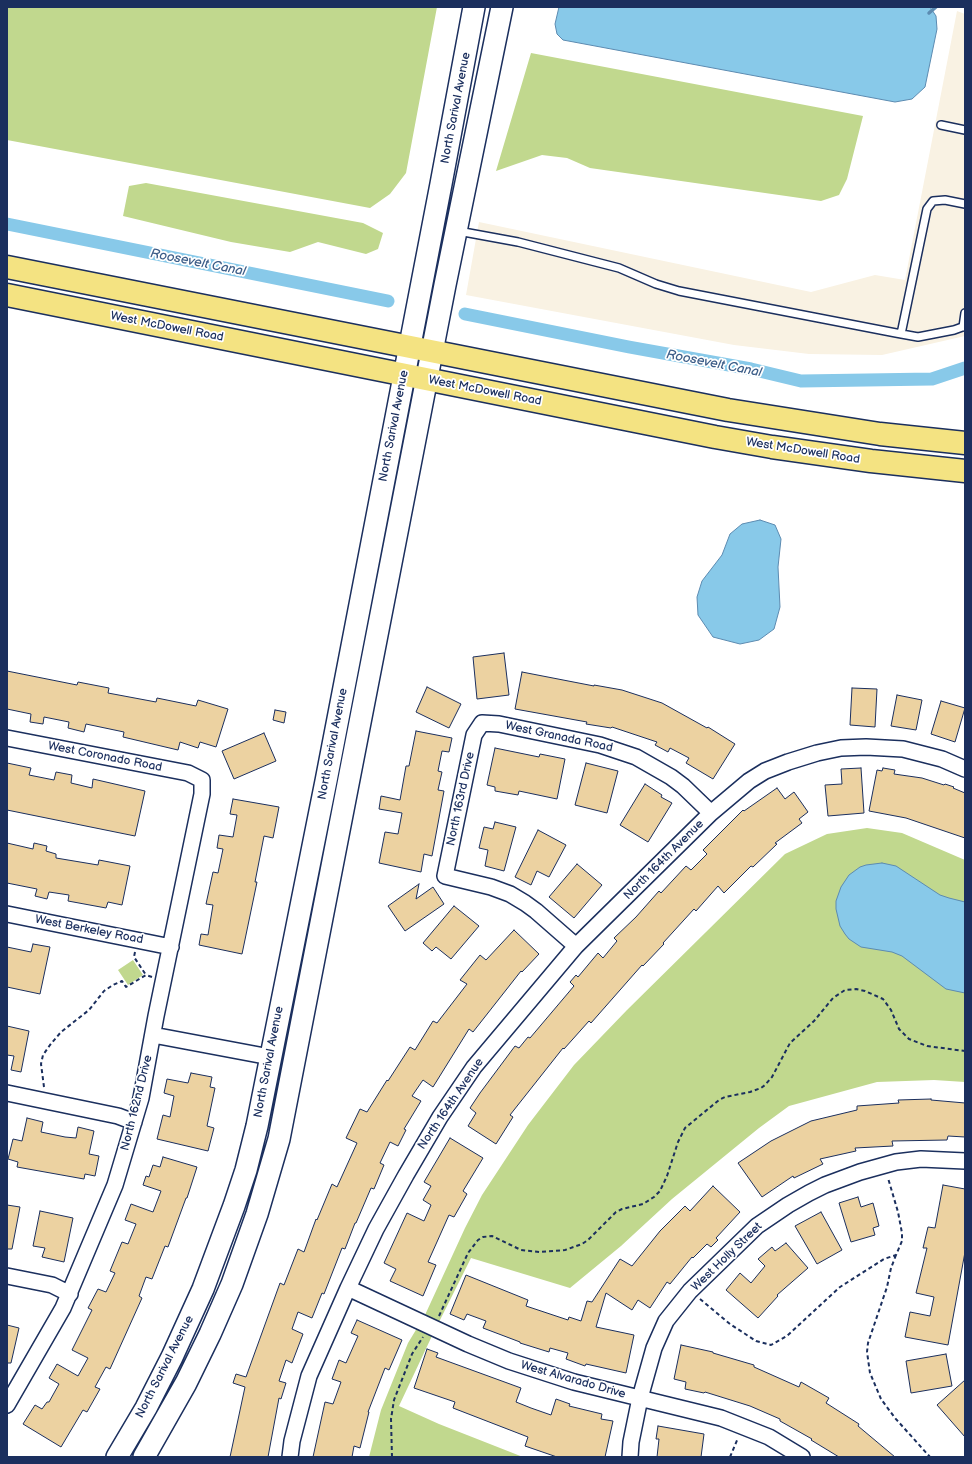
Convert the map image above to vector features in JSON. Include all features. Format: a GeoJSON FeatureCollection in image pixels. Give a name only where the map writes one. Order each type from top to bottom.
{"type":"FeatureCollection","features":[{"type":"Feature","properties":{"kind":"main road","name":"North Sarival Avenue"},"geometry":{"type":"LineString","coordinates":[[117,1457],[146,1408],[172,1357],[203,1289],[246,1170],[262,1104],[270,1057],[324,789],[474,7]]}},
{"type":"Feature","properties":{"kind":"main road","name":"North Sarival Avenue"},"geometry":{"type":"LineString","coordinates":[[144,1457],[186,1383],[232,1284],[257,1214],[277,1145],[426,380],[502,7]]}},
{"type":"Feature","properties":{"kind":"main road"},"geometry":{"type":"LineString","coordinates":[[7,267],[728,410],[880,434],[965,443]]}},
{"type":"Feature","properties":{"kind":"main road","name":"West McDowell Road"},"geometry":{"type":"LineString","coordinates":[[7,295],[426,380],[758,445],[871,461],[965,471]]}},
{"type":"Feature","properties":{"kind":"street","name":"West Granada Road"},"geometry":{"type":"LineString","coordinates":[[482,723],[499,724],[600,744],[636,757],[671,777],[683,786],[711,813]]}},
{"type":"Feature","properties":{"kind":"street","name":"North 163rd Drive"},"geometry":{"type":"LineString","coordinates":[[482,723],[474,735],[445,876],[491,887],[515,897],[536,911],[576,946]]}},
{"type":"Feature","properties":{"kind":"street","name":"West Coronado Road"},"geometry":{"type":"LineString","coordinates":[[7,738],[188,773],[202,780]]}},
{"type":"Feature","properties":{"kind":"street"},"geometry":{"type":"LineString","coordinates":[[711,813],[749,781],[765,771],[788,762],[841,748],[884,747],[903,749],[942,759],[965,769]]}},
{"type":"Feature","properties":{"kind":"street","name":"North 162nd Drive"},"geometry":{"type":"LineString","coordinates":[[7,1405],[64,1308],[115,1185],[141,1098],[202,794],[202,780]]}},
{"type":"Feature","properties":{"kind":"street","name":"North 164th Avenue"},"geometry":{"type":"LineString","coordinates":[[290,1457],[292,1441],[309,1376],[348,1288],[380,1223],[440,1117],[474,1067],[576,946],[711,813]]}},
{"type":"Feature","properties":{"kind":"street","name":"West Berkeley Road"},"geometry":{"type":"LineString","coordinates":[[7,914],[171,947]]}},
{"type":"Feature","properties":{"kind":"street"},"geometry":{"type":"LineString","coordinates":[[153,1035],[270,1057]]}},
{"type":"Feature","properties":{"kind":"street"},"geometry":{"type":"LineString","coordinates":[[7,1093],[118,1116],[134,1122]]}},
{"type":"Feature","properties":{"kind":"street","name":"West Holly Street"},"geometry":{"type":"LineString","coordinates":[[630,1457],[640,1398],[654,1348],[666,1321],[690,1291],[741,1240],[757,1226],[777,1212],[825,1185],[854,1174],[884,1165],[921,1159],[965,1161]]}},
{"type":"Feature","properties":{"kind":"street"},"geometry":{"type":"LineString","coordinates":[[7,1276],[52,1285],[70,1294]]}},
{"type":"Feature","properties":{"kind":"street","name":"West Alvarado Drive"},"geometry":{"type":"LineString","coordinates":[[348,1288],[468,1344],[522,1366],[574,1382],[706,1413],[769,1437],[802,1457]]}},
{"type":"Feature","properties":{"kind":"lane"},"geometry":{"type":"LineString","coordinates":[[941,125],[965,130]]}},
{"type":"Feature","properties":{"kind":"lane"},"geometry":{"type":"LineString","coordinates":[[901,334],[927,209],[933,201],[945,200],[965,204]]}},
{"type":"Feature","properties":{"kind":"lane"},"geometry":{"type":"LineString","coordinates":[[456,231],[518,242],[619,268],[656,284],[679,291],[918,337],[954,330],[964,326],[965,314]]}},
{"type":"Feature","properties":{"kind":"path"},"geometry":{"type":"LineString","coordinates":[[137,940],[134,957],[146,975],[164,980]]}},
{"type":"Feature","properties":{"kind":"path"},"geometry":{"type":"LineString","coordinates":[[45,1101],[41,1064],[43,1055],[50,1045],[61,1032],[89,1010],[104,991],[122,981],[126,987],[146,975]]}},
{"type":"Feature","properties":{"kind":"path"},"geometry":{"type":"LineString","coordinates":[[392,1457],[391,1420],[394,1400],[412,1354],[421,1340],[438,1320],[468,1253],[478,1240],[483,1237],[492,1236],[521,1250],[540,1252],[565,1250],[582,1244],[588,1240],[610,1216],[616,1212],[643,1204],[654,1197],[660,1191],[667,1176],[678,1142],[685,1128],[719,1100],[725,1097],[756,1090],[765,1085],[772,1077],[790,1044],[814,1021],[833,998],[845,990],[856,989],[865,991],[883,999],[891,1010],[899,1029],[908,1039],[927,1046],[965,1051]]}},
{"type":"Feature","properties":{"kind":"path"},"geometry":{"type":"LineString","coordinates":[[884,1165],[901,1223],[902,1240],[891,1268],[887,1287],[868,1343],[867,1352],[870,1373],[881,1398],[896,1418],[930,1457]]}},
{"type":"Feature","properties":{"kind":"path"},"geometry":{"type":"LineString","coordinates":[[690,1291],[745,1335],[756,1341],[771,1344],[787,1336],[840,1287],[884,1259],[896,1255]]}},
{"type":"Feature","properties":{"kind":"path"},"geometry":{"type":"LineString","coordinates":[[730,1457],[742,1426]]}},
{"type":"Feature","properties":{"kind":"shaded area"},"geometry":{"type":"Polygon","coordinates":[[[957,11],[965,14],[965,336],[882,355],[809,354],[734,345],[466,295],[479,222],[811,292],[875,275],[905,280],[957,11]]]}},
{"type":"Feature","properties":{"kind":"green space"},"geometry":{"type":"Polygon","coordinates":[[[7,7],[437,7],[406,173],[390,194],[370,208],[7,140],[7,7]]]}},
{"type":"Feature","properties":{"kind":"green space"},"geometry":{"type":"Polygon","coordinates":[[[531,53],[863,116],[847,179],[839,195],[821,201],[590,168],[567,158],[542,155],[496,171],[531,53]]]}},
{"type":"Feature","properties":{"kind":"green space"},"geometry":{"type":"Polygon","coordinates":[[[146,183],[363,223],[383,233],[378,249],[366,254],[318,242],[290,252],[231,242],[123,216],[129,186],[146,183]]]}},
{"type":"Feature","properties":{"kind":"green space"},"geometry":{"type":"Polygon","coordinates":[[[867,828],[902,833],[965,860],[965,1082],[934,1080],[877,1082],[789,1106],[759,1128],[672,1199],[621,1246],[570,1288],[471,1258],[399,1406],[439,1424],[523,1457],[369,1457],[381,1410],[408,1343],[425,1315],[482,1195],[528,1125],[574,1065],[627,1010],[785,854],[827,834],[867,828]]]}},
{"type":"Feature","properties":{"kind":"green space"},"geometry":{"type":"Polygon","coordinates":[[[133,960],[143,975],[128,985],[118,970],[133,960]]]}},
{"type":"Feature","properties":{"kind":"water"},"geometry":{"type":"Polygon","coordinates":[[[559,7],[930,7],[936,16],[937,29],[925,87],[912,99],[895,102],[563,40],[557,34],[555,24],[559,7]]]}},
{"type":"Feature","properties":{"kind":"water"},"geometry":{"type":"Polygon","coordinates":[[[760,520],[775,525],[781,539],[778,567],[780,607],[774,629],[759,640],[740,644],[713,637],[698,615],[697,597],[702,581],[722,555],[730,534],[742,524],[760,520]]]}},
{"type":"Feature","properties":{"kind":"water"},"geometry":{"type":"Polygon","coordinates":[[[882,863],[896,866],[940,895],[965,902],[965,993],[946,989],[902,956],[892,952],[861,947],[849,939],[845,934],[840,926],[836,909],[836,901],[841,887],[849,875],[860,867],[882,863]]]}},
{"type":"Feature","properties":{"kind":"building"},"geometry":{"type":"Polygon","coordinates":[[[504,653],[509,695],[477,699],[473,657],[504,653]]]}},
{"type":"Feature","properties":{"kind":"building"},"geometry":{"type":"Polygon","coordinates":[[[7,671],[77,685],[78,682],[109,688],[108,693],[156,702],[157,698],[196,706],[198,700],[228,709],[216,747],[200,742],[198,748],[180,742],[178,750],[123,737],[124,732],[86,724],[84,732],[68,728],[69,722],[44,717],[43,724],[30,722],[31,714],[7,709],[7,671]]]}},
{"type":"Feature","properties":{"kind":"building"},"geometry":{"type":"Polygon","coordinates":[[[522,672],[622,690],[662,703],[707,728],[708,727],[735,744],[713,779],[686,763],[689,758],[670,748],[668,752],[655,745],[657,742],[612,727],[586,724],[587,722],[515,709],[522,672]]]}},
{"type":"Feature","properties":{"kind":"building"},"geometry":{"type":"Polygon","coordinates":[[[427,687],[461,704],[449,728],[416,712],[427,687]]]}},
{"type":"Feature","properties":{"kind":"building"},"geometry":{"type":"Polygon","coordinates":[[[852,688],[877,689],[875,727],[850,725],[852,688]]]}},
{"type":"Feature","properties":{"kind":"building"},"geometry":{"type":"Polygon","coordinates":[[[897,695],[922,700],[916,730],[891,726],[897,695]]]}},
{"type":"Feature","properties":{"kind":"building"},"geometry":{"type":"Polygon","coordinates":[[[941,701],[965,708],[955,742],[931,734],[941,701]]]}},
{"type":"Feature","properties":{"kind":"building"},"geometry":{"type":"Polygon","coordinates":[[[275,710],[286,712],[284,723],[273,720],[275,710]]]}},
{"type":"Feature","properties":{"kind":"building"},"geometry":{"type":"Polygon","coordinates":[[[416,731],[452,738],[449,752],[442,751],[438,771],[442,772],[438,790],[444,791],[432,856],[424,854],[421,872],[379,863],[385,832],[398,834],[402,813],[379,809],[381,796],[400,800],[406,766],[409,766],[416,731]]]}},
{"type":"Feature","properties":{"kind":"building"},"geometry":{"type":"Polygon","coordinates":[[[264,733],[276,761],[234,779],[222,751],[264,733]]]}},
{"type":"Feature","properties":{"kind":"building"},"geometry":{"type":"Polygon","coordinates":[[[495,748],[539,757],[540,754],[565,759],[557,799],[519,791],[518,795],[495,791],[495,787],[487,785],[495,748]]]}},
{"type":"Feature","properties":{"kind":"building"},"geometry":{"type":"Polygon","coordinates":[[[7,763],[31,768],[29,775],[54,780],[56,772],[72,775],[71,783],[92,788],[93,779],[145,791],[135,836],[7,810],[7,763]]]}},
{"type":"Feature","properties":{"kind":"building"},"geometry":{"type":"Polygon","coordinates":[[[586,763],[618,771],[607,813],[575,805],[586,763]]]}},
{"type":"Feature","properties":{"kind":"building"},"geometry":{"type":"Polygon","coordinates":[[[861,768],[864,813],[828,816],[825,785],[842,784],[841,769],[861,768]]]}},
{"type":"Feature","properties":{"kind":"building"},"geometry":{"type":"Polygon","coordinates":[[[883,768],[895,770],[894,774],[922,778],[944,785],[945,784],[965,793],[965,838],[906,818],[869,811],[877,770],[882,771],[883,768]]]}},
{"type":"Feature","properties":{"kind":"building"},"geometry":{"type":"Polygon","coordinates":[[[645,784],[662,795],[661,797],[672,803],[648,842],[620,825],[645,784]]]}},
{"type":"Feature","properties":{"kind":"building"},"geometry":{"type":"Polygon","coordinates":[[[777,788],[785,799],[794,792],[808,812],[799,819],[802,823],[775,843],[777,844],[753,867],[751,866],[724,893],[718,886],[696,911],[694,909],[663,943],[664,944],[643,966],[642,965],[591,1023],[589,1021],[564,1049],[563,1048],[510,1115],[513,1117],[496,1144],[468,1126],[476,1113],[470,1108],[480,1093],[515,1046],[519,1048],[528,1037],[530,1038],[574,986],[570,982],[576,975],[578,977],[598,953],[603,958],[617,941],[614,938],[636,917],[659,891],[661,893],[686,866],[691,870],[707,854],[703,850],[743,810],[744,811],[777,788]]]}},
{"type":"Feature","properties":{"kind":"building"},"geometry":{"type":"Polygon","coordinates":[[[233,799],[279,807],[273,838],[264,836],[255,882],[257,882],[242,954],[199,945],[201,934],[208,935],[213,905],[206,904],[213,872],[218,873],[223,849],[217,848],[219,835],[233,837],[237,815],[230,814],[233,799]]]}},
{"type":"Feature","properties":{"kind":"building"},"geometry":{"type":"Polygon","coordinates":[[[495,822],[516,827],[504,871],[485,866],[488,850],[479,848],[484,827],[493,829],[495,822]]]}},
{"type":"Feature","properties":{"kind":"building"},"geometry":{"type":"Polygon","coordinates":[[[538,830],[566,845],[549,877],[537,871],[531,885],[515,877],[538,830]]]}},
{"type":"Feature","properties":{"kind":"building"},"geometry":{"type":"Polygon","coordinates":[[[7,843],[33,849],[34,843],[47,846],[46,851],[56,854],[56,858],[98,865],[99,860],[130,866],[122,905],[108,902],[106,908],[68,901],[69,895],[49,892],[47,899],[35,896],[37,889],[7,883],[7,843]]]}},
{"type":"Feature","properties":{"kind":"building"},"geometry":{"type":"Polygon","coordinates":[[[577,864],[602,885],[574,918],[549,897],[577,864]]]}},
{"type":"Feature","properties":{"kind":"building"},"geometry":{"type":"Polygon","coordinates":[[[419,884],[416,899],[433,887],[444,904],[405,931],[388,906],[419,884]]]}},
{"type":"Feature","properties":{"kind":"building"},"geometry":{"type":"Polygon","coordinates":[[[454,906],[479,926],[451,959],[436,947],[432,951],[423,943],[454,906]]]}},
{"type":"Feature","properties":{"kind":"building"},"geometry":{"type":"Polygon","coordinates":[[[514,930],[539,954],[522,972],[521,971],[473,1032],[469,1029],[433,1087],[423,1080],[412,1096],[421,1101],[404,1129],[406,1130],[398,1146],[390,1142],[380,1163],[384,1165],[374,1189],[371,1188],[345,1249],[342,1248],[324,1294],[322,1293],[312,1318],[298,1312],[292,1329],[303,1334],[292,1363],[286,1360],[279,1381],[286,1383],[281,1399],[279,1398],[268,1457],[230,1457],[245,1387],[233,1383],[236,1374],[246,1377],[280,1283],[284,1285],[298,1249],[304,1252],[316,1219],[317,1220],[332,1184],[337,1187],[357,1143],[346,1138],[360,1109],[367,1112],[410,1047],[415,1050],[433,1021],[437,1023],[467,984],[460,980],[480,955],[486,960],[514,930]]]}},
{"type":"Feature","properties":{"kind":"building"},"geometry":{"type":"Polygon","coordinates":[[[33,944],[50,947],[40,994],[7,987],[7,947],[31,952],[33,944]]]}},
{"type":"Feature","properties":{"kind":"building"},"geometry":{"type":"Polygon","coordinates":[[[7,1026],[29,1031],[21,1072],[11,1070],[14,1056],[7,1055],[7,1026]]]}},
{"type":"Feature","properties":{"kind":"building"},"geometry":{"type":"Polygon","coordinates":[[[191,1073],[212,1077],[210,1087],[215,1088],[207,1126],[214,1128],[208,1151],[157,1139],[163,1115],[170,1117],[174,1096],[164,1093],[167,1079],[188,1083],[191,1073]]]}},
{"type":"Feature","properties":{"kind":"building"},"geometry":{"type":"Polygon","coordinates":[[[931,1099],[965,1103],[965,1137],[948,1136],[947,1140],[892,1141],[893,1146],[855,1148],[856,1151],[820,1159],[823,1164],[794,1178],[793,1176],[762,1197],[738,1163],[771,1141],[811,1121],[857,1110],[857,1106],[899,1103],[898,1100],[931,1099]]]}},
{"type":"Feature","properties":{"kind":"building"},"geometry":{"type":"Polygon","coordinates":[[[27,1118],[43,1122],[41,1132],[65,1137],[76,1138],[78,1127],[94,1131],[89,1154],[99,1156],[95,1176],[85,1174],[84,1179],[17,1167],[18,1162],[8,1159],[13,1139],[22,1141],[27,1118]]]}},
{"type":"Feature","properties":{"kind":"building"},"geometry":{"type":"Polygon","coordinates":[[[450,1138],[483,1158],[463,1191],[467,1194],[454,1217],[449,1215],[428,1262],[436,1265],[423,1296],[390,1281],[396,1269],[384,1263],[407,1213],[424,1221],[431,1205],[423,1200],[431,1186],[424,1182],[450,1138]]]}},
{"type":"Feature","properties":{"kind":"building"},"geometry":{"type":"Polygon","coordinates":[[[163,1157],[197,1167],[187,1198],[168,1247],[165,1246],[152,1279],[146,1277],[139,1296],[142,1298],[110,1369],[106,1367],[95,1387],[100,1389],[87,1412],[83,1410],[61,1447],[23,1424],[35,1405],[42,1409],[47,1402],[49,1402],[59,1384],[49,1378],[57,1364],[78,1376],[88,1358],[72,1350],[92,1310],[88,1308],[98,1289],[106,1292],[115,1273],[110,1271],[122,1242],[128,1244],[136,1224],[125,1220],[131,1204],[153,1212],[161,1191],[143,1185],[146,1176],[149,1177],[153,1165],[160,1167],[163,1157]]]}},
{"type":"Feature","properties":{"kind":"building"},"geometry":{"type":"Polygon","coordinates":[[[943,1185],[965,1189],[965,1252],[948,1345],[905,1337],[910,1312],[930,1316],[934,1297],[916,1293],[927,1248],[923,1248],[928,1227],[935,1228],[943,1185]]]}},
{"type":"Feature","properties":{"kind":"building"},"geometry":{"type":"Polygon","coordinates":[[[713,1186],[740,1212],[716,1238],[718,1240],[711,1247],[707,1244],[693,1258],[692,1257],[670,1284],[667,1282],[650,1308],[638,1300],[632,1310],[606,1293],[596,1327],[634,1335],[626,1373],[586,1364],[585,1366],[566,1359],[568,1353],[550,1348],[549,1352],[520,1343],[483,1328],[486,1321],[467,1314],[464,1320],[450,1314],[466,1275],[528,1300],[526,1306],[568,1320],[569,1317],[581,1321],[587,1301],[592,1302],[620,1259],[632,1266],[660,1231],[685,1206],[690,1211],[713,1186]]]}},
{"type":"Feature","properties":{"kind":"building"},"geometry":{"type":"Polygon","coordinates":[[[858,1197],[861,1207],[873,1203],[879,1226],[873,1228],[875,1235],[851,1242],[839,1203],[858,1197]]]}},
{"type":"Feature","properties":{"kind":"building"},"geometry":{"type":"Polygon","coordinates":[[[7,1205],[20,1207],[12,1249],[7,1249],[7,1205]]]}},
{"type":"Feature","properties":{"kind":"building"},"geometry":{"type":"Polygon","coordinates":[[[40,1211],[73,1218],[64,1262],[42,1257],[45,1248],[33,1246],[40,1211]]]}},
{"type":"Feature","properties":{"kind":"building"},"geometry":{"type":"Polygon","coordinates":[[[821,1212],[842,1250],[817,1264],[795,1226],[821,1212]]]}},
{"type":"Feature","properties":{"kind":"building"},"geometry":{"type":"Polygon","coordinates":[[[786,1243],[808,1268],[777,1295],[778,1296],[758,1318],[726,1290],[740,1273],[751,1283],[765,1266],[758,1259],[772,1247],[775,1251],[786,1243]]]}},
{"type":"Feature","properties":{"kind":"building"},"geometry":{"type":"Polygon","coordinates":[[[357,1320],[402,1340],[389,1370],[385,1368],[368,1412],[360,1448],[354,1446],[352,1457],[313,1457],[325,1402],[333,1404],[341,1382],[332,1379],[339,1360],[346,1363],[358,1336],[351,1333],[357,1320]]]}},
{"type":"Feature","properties":{"kind":"building"},"geometry":{"type":"Polygon","coordinates":[[[7,1325],[19,1328],[11,1363],[7,1363],[7,1325]]]}},
{"type":"Feature","properties":{"kind":"building"},"geometry":{"type":"Polygon","coordinates":[[[681,1345],[713,1352],[754,1365],[754,1367],[799,1387],[801,1382],[829,1398],[826,1403],[859,1424],[858,1426],[895,1457],[839,1457],[811,1440],[812,1439],[780,1421],[780,1419],[750,1406],[705,1392],[685,1389],[686,1382],[674,1379],[681,1345]]]}},
{"type":"Feature","properties":{"kind":"building"},"geometry":{"type":"Polygon","coordinates":[[[427,1349],[438,1353],[436,1357],[521,1388],[516,1402],[531,1408],[551,1415],[556,1399],[570,1404],[569,1406],[602,1414],[601,1419],[613,1421],[605,1457],[557,1457],[525,1446],[528,1437],[453,1408],[455,1402],[414,1388],[427,1349]]]}},
{"type":"Feature","properties":{"kind":"building"},"geometry":{"type":"Polygon","coordinates":[[[946,1354],[952,1386],[911,1393],[906,1361],[946,1354]]]}},
{"type":"Feature","properties":{"kind":"building"},"geometry":{"type":"Polygon","coordinates":[[[965,1380],[965,1437],[937,1405],[965,1380]]]}},
{"type":"Feature","properties":{"kind":"building"},"geometry":{"type":"Polygon","coordinates":[[[658,1426],[704,1434],[701,1457],[657,1457],[659,1439],[656,1439],[658,1426]]]}},
{"type":"Feature","properties":{"kind":"waterway"},"geometry":{"type":"LineString","coordinates":[[929,13],[936,7]]}},
{"type":"Feature","properties":{"kind":"waterway","name":"Roosevelt Canal"},"geometry":{"type":"LineString","coordinates":[[7,224],[388,301]]}},
{"type":"Feature","properties":{"kind":"waterway","name":"Roosevelt Canal"},"geometry":{"type":"LineString","coordinates":[[465,314],[629,347],[751,369],[801,381],[932,379],[965,368]]}}]}
